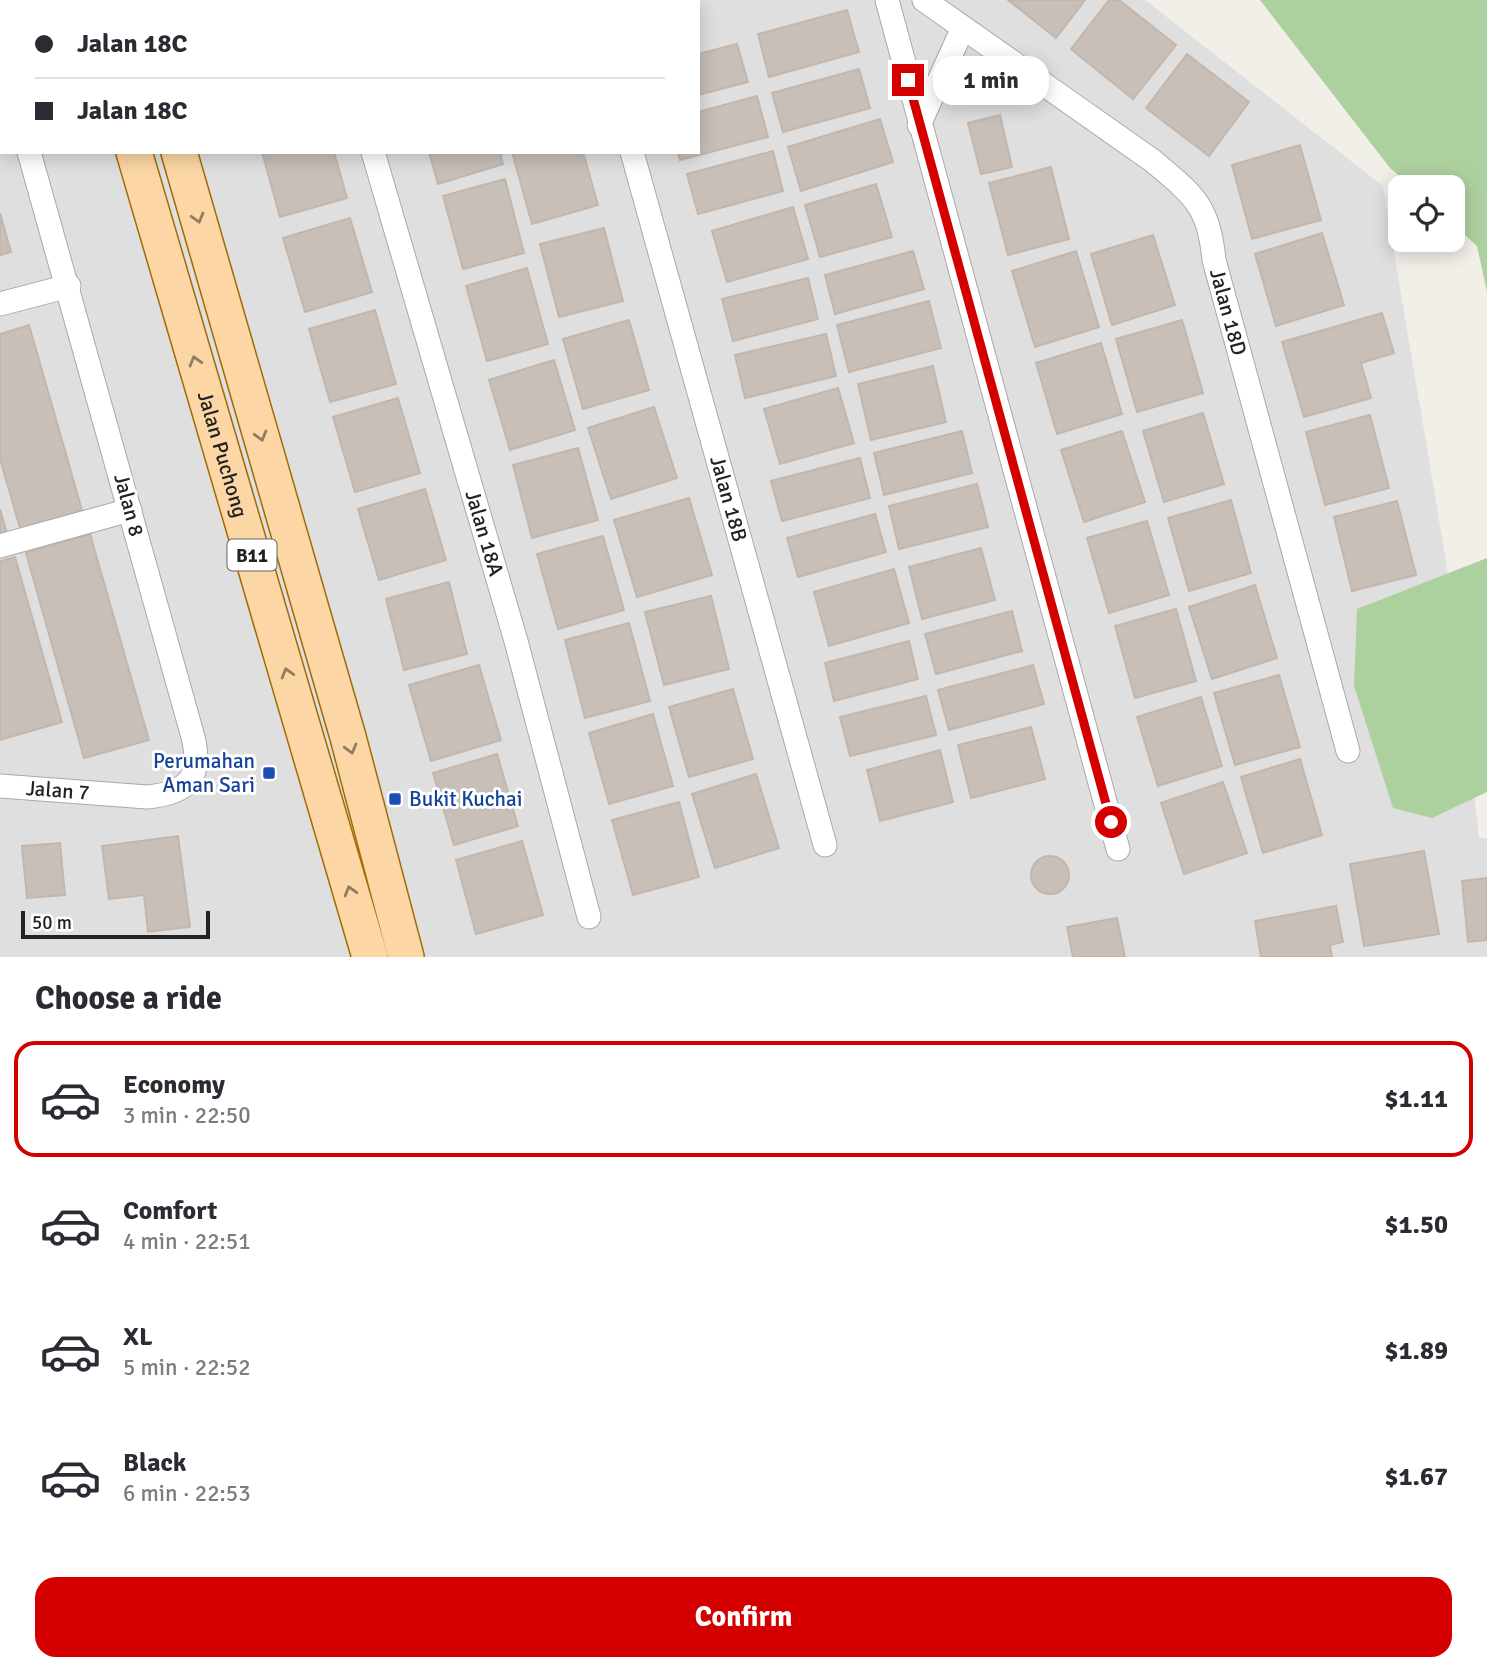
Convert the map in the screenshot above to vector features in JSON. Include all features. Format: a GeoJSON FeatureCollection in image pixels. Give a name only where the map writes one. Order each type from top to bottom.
{"type":"FeatureCollection","features":[{"type":"Feature","properties":{"kind":"main road","name":"Jalan Puchong"},"geometry":{"type":"LineString","coordinates":[[135,154],[370,957]]}},
{"type":"Feature","properties":{"kind":"main road","name":"Jalan Puchong"},"geometry":{"type":"LineString","coordinates":[[180,154],[348,737],[406,957]]}},
{"type":"Feature","properties":{"kind":"street"},"geometry":{"type":"LineString","coordinates":[[887,0],[1118,849]]}},
{"type":"Feature","properties":{"kind":"street","name":"Jalan 18D"},"geometry":{"type":"LineString","coordinates":[[924,0],[962,30],[1153,161],[1184,187],[1205,212],[1214,260],[1348,751]]}},
{"type":"Feature","properties":{"kind":"street"},"geometry":{"type":"LineString","coordinates":[[919,125],[962,30]]}},
{"type":"Feature","properties":{"kind":"street","name":"Jalan 8"},"geometry":{"type":"LineString","coordinates":[[30,154],[69,286],[193,737],[196,770],[187,785],[170,794],[114,795]]}},
{"type":"Feature","properties":{"kind":"street","name":"Jalan 18A"},"geometry":{"type":"LineString","coordinates":[[374,154],[498,578],[589,917]]}},
{"type":"Feature","properties":{"kind":"street","name":"Jalan 18B"},"geometry":{"type":"LineString","coordinates":[[633,154],[825,845]]}},
{"type":"Feature","properties":{"kind":"street"},"geometry":{"type":"LineString","coordinates":[[0,304],[69,286]]}},
{"type":"Feature","properties":{"kind":"street"},"geometry":{"type":"LineString","coordinates":[[0,546],[130,510]]}},
{"type":"Feature","properties":{"kind":"street","name":"Jalan 7"},"geometry":{"type":"LineString","coordinates":[[0,786],[114,795]]}},
{"type":"Feature","properties":{"kind":"shaded area"},"geometry":{"type":"Polygon","coordinates":[[[700,0],[1145,0],[1383,186],[1388,216],[1388,252],[1394,252],[1452,598],[1479,838],[1487,838],[1487,957],[0,957],[0,154],[700,154],[700,0]]]}},
{"type":"Feature","properties":{"kind":"green space"},"geometry":{"type":"Polygon","coordinates":[[[1260,0],[1487,0],[1487,292],[1477,246],[1465,235],[1465,175],[1398,175],[1260,0]]]}},
{"type":"Feature","properties":{"kind":"green space"},"geometry":{"type":"Polygon","coordinates":[[[1487,558],[1487,792],[1432,818],[1393,808],[1354,686],[1357,609],[1487,558]]]}},
{"type":"Feature","properties":{"kind":"building"},"geometry":{"type":"Polygon","coordinates":[[[1008,0],[1085,0],[1056,38],[1008,0]]]}},
{"type":"Feature","properties":{"kind":"building"},"geometry":{"type":"Polygon","coordinates":[[[1109,0],[1119,0],[1176,45],[1133,99],[1071,49],[1109,0]]]}},
{"type":"Feature","properties":{"kind":"building"},"geometry":{"type":"Polygon","coordinates":[[[847,10],[859,52],[769,77],[758,34],[847,10]]]}},
{"type":"Feature","properties":{"kind":"building"},"geometry":{"type":"Polygon","coordinates":[[[737,44],[748,82],[700,94],[700,53],[737,44]]]}},
{"type":"Feature","properties":{"kind":"building"},"geometry":{"type":"Polygon","coordinates":[[[1187,54],[1249,102],[1209,156],[1146,108],[1187,54]]]}},
{"type":"Feature","properties":{"kind":"building"},"geometry":{"type":"Polygon","coordinates":[[[859,69],[870,108],[783,132],[772,93],[859,69]]]}},
{"type":"Feature","properties":{"kind":"building"},"geometry":{"type":"Polygon","coordinates":[[[757,96],[768,137],[680,160],[678,154],[700,154],[700,111],[757,96]]]}},
{"type":"Feature","properties":{"kind":"building"},"geometry":{"type":"Polygon","coordinates":[[[1000,115],[1012,167],[981,174],[968,123],[1000,115]]]}},
{"type":"Feature","properties":{"kind":"building"},"geometry":{"type":"Polygon","coordinates":[[[880,119],[893,162],[801,191],[788,147],[880,119]]]}},
{"type":"Feature","properties":{"kind":"building"},"geometry":{"type":"Polygon","coordinates":[[[1300,145],[1321,220],[1252,239],[1232,165],[1300,145]]]}},
{"type":"Feature","properties":{"kind":"building"},"geometry":{"type":"Polygon","coordinates":[[[773,151],[783,191],[698,214],[687,174],[773,151]]]}},
{"type":"Feature","properties":{"kind":"building"},"geometry":{"type":"Polygon","coordinates":[[[263,154],[335,154],[347,198],[280,217],[263,154]]]}},
{"type":"Feature","properties":{"kind":"building"},"geometry":{"type":"Polygon","coordinates":[[[430,154],[500,154],[503,164],[438,184],[430,154]]]}},
{"type":"Feature","properties":{"kind":"building"},"geometry":{"type":"Polygon","coordinates":[[[513,154],[584,154],[598,205],[532,224],[513,154]]]}},
{"type":"Feature","properties":{"kind":"building"},"geometry":{"type":"Polygon","coordinates":[[[1051,167],[1069,239],[1008,255],[989,183],[1051,167]]]}},
{"type":"Feature","properties":{"kind":"building"},"geometry":{"type":"Polygon","coordinates":[[[505,179],[524,253],[463,269],[443,196],[505,179]]]}},
{"type":"Feature","properties":{"kind":"building"},"geometry":{"type":"Polygon","coordinates":[[[876,184],[892,237],[820,257],[805,205],[876,184]]]}},
{"type":"Feature","properties":{"kind":"building"},"geometry":{"type":"Polygon","coordinates":[[[793,207],[808,259],[727,282],[712,231],[793,207]]]}},
{"type":"Feature","properties":{"kind":"building"},"geometry":{"type":"Polygon","coordinates":[[[0,213],[11,252],[0,255],[0,213]]]}},
{"type":"Feature","properties":{"kind":"building"},"geometry":{"type":"Polygon","coordinates":[[[350,218],[372,292],[305,312],[283,238],[350,218]]]}},
{"type":"Feature","properties":{"kind":"building"},"geometry":{"type":"Polygon","coordinates":[[[604,228],[623,301],[559,317],[540,244],[604,228]]]}},
{"type":"Feature","properties":{"kind":"building"},"geometry":{"type":"Polygon","coordinates":[[[1322,233],[1344,305],[1276,326],[1255,254],[1322,233]]]}},
{"type":"Feature","properties":{"kind":"building"},"geometry":{"type":"Polygon","coordinates":[[[1153,235],[1175,305],[1112,325],[1091,254],[1153,235]]]}},
{"type":"Feature","properties":{"kind":"building"},"geometry":{"type":"Polygon","coordinates":[[[913,251],[924,289],[835,314],[825,275],[913,251]]]}},
{"type":"Feature","properties":{"kind":"building"},"geometry":{"type":"Polygon","coordinates":[[[1076,251],[1099,327],[1035,347],[1012,271],[1076,251]]]}},
{"type":"Feature","properties":{"kind":"building"},"geometry":{"type":"Polygon","coordinates":[[[527,268],[548,344],[487,361],[466,286],[527,268]]]}},
{"type":"Feature","properties":{"kind":"building"},"geometry":{"type":"Polygon","coordinates":[[[808,278],[818,319],[733,341],[722,299],[808,278]]]}},
{"type":"Feature","properties":{"kind":"building"},"geometry":{"type":"Polygon","coordinates":[[[929,301],[941,348],[849,372],[837,325],[929,301]]]}},
{"type":"Feature","properties":{"kind":"building"},"geometry":{"type":"Polygon","coordinates":[[[375,310],[396,384],[330,402],[309,329],[375,310]]]}},
{"type":"Feature","properties":{"kind":"building"},"geometry":{"type":"Polygon","coordinates":[[[1382,313],[1394,353],[1361,363],[1371,398],[1304,417],[1282,342],[1382,313]]]}},
{"type":"Feature","properties":{"kind":"building"},"geometry":{"type":"Polygon","coordinates":[[[629,320],[649,390],[583,409],[563,339],[629,320]]]}},
{"type":"Feature","properties":{"kind":"building"},"geometry":{"type":"Polygon","coordinates":[[[1182,320],[1203,393],[1137,412],[1116,339],[1182,320]]]}},
{"type":"Feature","properties":{"kind":"building"},"geometry":{"type":"Polygon","coordinates":[[[29,325],[84,517],[22,535],[0,459],[0,334],[29,325]]]}},
{"type":"Feature","properties":{"kind":"building"},"geometry":{"type":"Polygon","coordinates":[[[826,334],[836,376],[745,398],[735,355],[826,334]]]}},
{"type":"Feature","properties":{"kind":"building"},"geometry":{"type":"Polygon","coordinates":[[[1101,343],[1122,414],[1057,434],[1036,363],[1101,343]]]}},
{"type":"Feature","properties":{"kind":"building"},"geometry":{"type":"Polygon","coordinates":[[[554,360],[575,430],[510,450],[489,380],[554,360]]]}},
{"type":"Feature","properties":{"kind":"building"},"geometry":{"type":"Polygon","coordinates":[[[933,366],[946,422],[871,440],[858,384],[933,366]]]}},
{"type":"Feature","properties":{"kind":"building"},"geometry":{"type":"Polygon","coordinates":[[[838,388],[854,443],[780,464],[764,409],[838,388]]]}},
{"type":"Feature","properties":{"kind":"building"},"geometry":{"type":"Polygon","coordinates":[[[398,398],[420,473],[355,492],[333,417],[398,398]]]}},
{"type":"Feature","properties":{"kind":"building"},"geometry":{"type":"Polygon","coordinates":[[[654,407],[677,478],[611,499],[588,428],[654,407]]]}},
{"type":"Feature","properties":{"kind":"building"},"geometry":{"type":"Polygon","coordinates":[[[1203,413],[1224,484],[1164,502],[1143,431],[1203,413]]]}},
{"type":"Feature","properties":{"kind":"building"},"geometry":{"type":"Polygon","coordinates":[[[1370,415],[1389,488],[1325,505],[1306,432],[1370,415]]]}},
{"type":"Feature","properties":{"kind":"building"},"geometry":{"type":"Polygon","coordinates":[[[962,431],[972,473],[884,495],[874,453],[962,431]]]}},
{"type":"Feature","properties":{"kind":"building"},"geometry":{"type":"Polygon","coordinates":[[[1122,431],[1145,502],[1084,522],[1061,450],[1122,431]]]}},
{"type":"Feature","properties":{"kind":"building"},"geometry":{"type":"Polygon","coordinates":[[[578,448],[598,520],[532,538],[513,465],[578,448]]]}},
{"type":"Feature","properties":{"kind":"building"},"geometry":{"type":"Polygon","coordinates":[[[860,458],[870,498],[782,521],[771,481],[860,458]]]}},
{"type":"Feature","properties":{"kind":"building"},"geometry":{"type":"Polygon","coordinates":[[[977,484],[988,527],[899,549],[889,506],[977,484]]]}},
{"type":"Feature","properties":{"kind":"building"},"geometry":{"type":"Polygon","coordinates":[[[425,489],[446,560],[379,580],[358,509],[425,489]]]}},
{"type":"Feature","properties":{"kind":"building"},"geometry":{"type":"Polygon","coordinates":[[[689,498],[712,575],[637,597],[614,520],[689,498]]]}},
{"type":"Feature","properties":{"kind":"building"},"geometry":{"type":"Polygon","coordinates":[[[1231,500],[1251,573],[1189,591],[1168,518],[1231,500]]]}},
{"type":"Feature","properties":{"kind":"building"},"geometry":{"type":"Polygon","coordinates":[[[1397,501],[1416,575],[1352,591],[1334,517],[1397,501]]]}},
{"type":"Feature","properties":{"kind":"building"},"geometry":{"type":"Polygon","coordinates":[[[0,509],[8,537],[0,539],[0,509]]]}},
{"type":"Feature","properties":{"kind":"building"},"geometry":{"type":"Polygon","coordinates":[[[875,514],[886,552],[798,577],[787,538],[875,514]]]}},
{"type":"Feature","properties":{"kind":"building"},"geometry":{"type":"Polygon","coordinates":[[[1147,521],[1169,595],[1109,613],[1087,538],[1147,521]]]}},
{"type":"Feature","properties":{"kind":"building"},"geometry":{"type":"Polygon","coordinates":[[[90,534],[149,740],[84,758],[26,553],[90,534]]]}},
{"type":"Feature","properties":{"kind":"building"},"geometry":{"type":"Polygon","coordinates":[[[603,536],[624,610],[558,629],[537,554],[603,536]]]}},
{"type":"Feature","properties":{"kind":"building"},"geometry":{"type":"Polygon","coordinates":[[[981,548],[995,600],[922,619],[909,567],[981,548]]]}},
{"type":"Feature","properties":{"kind":"building"},"geometry":{"type":"Polygon","coordinates":[[[15,557],[62,722],[0,740],[0,561],[15,557]]]}},
{"type":"Feature","properties":{"kind":"building"},"geometry":{"type":"Polygon","coordinates":[[[894,569],[909,623],[829,646],[814,592],[894,569]]]}},
{"type":"Feature","properties":{"kind":"building"},"geometry":{"type":"Polygon","coordinates":[[[449,582],[467,654],[404,670],[386,599],[449,582]]]}},
{"type":"Feature","properties":{"kind":"building"},"geometry":{"type":"Polygon","coordinates":[[[1255,585],[1277,658],[1212,679],[1189,607],[1255,585]]]}},
{"type":"Feature","properties":{"kind":"building"},"geometry":{"type":"Polygon","coordinates":[[[711,596],[729,669],[664,685],[645,612],[711,596]]]}},
{"type":"Feature","properties":{"kind":"building"},"geometry":{"type":"Polygon","coordinates":[[[1176,609],[1196,681],[1135,698],[1115,626],[1176,609]]]}},
{"type":"Feature","properties":{"kind":"building"},"geometry":{"type":"Polygon","coordinates":[[[1012,611],[1022,651],[936,674],[925,634],[1012,611]]]}},
{"type":"Feature","properties":{"kind":"building"},"geometry":{"type":"Polygon","coordinates":[[[629,623],[650,701],[585,718],[565,640],[629,623]]]}},
{"type":"Feature","properties":{"kind":"building"},"geometry":{"type":"Polygon","coordinates":[[[909,641],[918,679],[834,701],[825,663],[909,641]]]}},
{"type":"Feature","properties":{"kind":"building"},"geometry":{"type":"Polygon","coordinates":[[[479,665],[501,740],[431,761],[409,685],[479,665]]]}},
{"type":"Feature","properties":{"kind":"building"},"geometry":{"type":"Polygon","coordinates":[[[1033,665],[1044,704],[949,730],[938,690],[1033,665]]]}},
{"type":"Feature","properties":{"kind":"building"},"geometry":{"type":"Polygon","coordinates":[[[1279,675],[1300,747],[1235,765],[1214,693],[1279,675]]]}},
{"type":"Feature","properties":{"kind":"building"},"geometry":{"type":"Polygon","coordinates":[[[733,689],[753,759],[689,777],[669,707],[733,689]]]}},
{"type":"Feature","properties":{"kind":"building"},"geometry":{"type":"Polygon","coordinates":[[[926,696],[936,735],[850,756],[840,717],[926,696]]]}},
{"type":"Feature","properties":{"kind":"building"},"geometry":{"type":"Polygon","coordinates":[[[1201,697],[1222,766],[1158,786],[1137,717],[1201,697]]]}},
{"type":"Feature","properties":{"kind":"building"},"geometry":{"type":"Polygon","coordinates":[[[653,714],[673,786],[609,804],[589,733],[653,714]]]}},
{"type":"Feature","properties":{"kind":"building"},"geometry":{"type":"Polygon","coordinates":[[[1031,727],[1045,779],[971,798],[958,745],[1031,727]]]}},
{"type":"Feature","properties":{"kind":"building"},"geometry":{"type":"Polygon","coordinates":[[[940,750],[953,802],[880,821],[867,770],[940,750]]]}},
{"type":"Feature","properties":{"kind":"building"},"geometry":{"type":"Polygon","coordinates":[[[497,754],[518,826],[454,845],[433,773],[497,754]]]}},
{"type":"Feature","properties":{"kind":"building"},"geometry":{"type":"Polygon","coordinates":[[[1300,759],[1322,835],[1263,853],[1241,777],[1300,759]]]}},
{"type":"Feature","properties":{"kind":"building"},"geometry":{"type":"Polygon","coordinates":[[[756,774],[779,848],[715,868],[692,794],[756,774]]]}},
{"type":"Feature","properties":{"kind":"building"},"geometry":{"type":"Polygon","coordinates":[[[1223,782],[1247,853],[1184,874],[1161,803],[1223,782]]]}},
{"type":"Feature","properties":{"kind":"building"},"geometry":{"type":"Polygon","coordinates":[[[679,802],[699,877],[633,895],[612,820],[679,802]]]}},
{"type":"Feature","properties":{"kind":"building"},"geometry":{"type":"Polygon","coordinates":[[[178,836],[190,927],[148,932],[144,895],[109,899],[102,846],[178,836]]]}},
{"type":"Feature","properties":{"kind":"building"},"geometry":{"type":"Polygon","coordinates":[[[522,841],[543,915],[476,934],[456,860],[522,841]]]}},
{"type":"Feature","properties":{"kind":"building"},"geometry":{"type":"Polygon","coordinates":[[[60,843],[65,895],[27,898],[22,846],[60,843]]]}},
{"type":"Feature","properties":{"kind":"building"},"geometry":{"type":"Polygon","coordinates":[[[1424,851],[1439,934],[1364,946],[1350,864],[1424,851]]]}},
{"type":"Feature","properties":{"kind":"building"},"geometry":{"type":"Polygon","coordinates":[[[1050,856],[1063,862],[1069,875],[1063,888],[1050,894],[1037,888],[1031,875],[1037,862],[1050,856]]]}},
{"type":"Feature","properties":{"kind":"building"},"geometry":{"type":"Polygon","coordinates":[[[1487,878],[1487,940],[1468,942],[1462,881],[1487,878]]]}},
{"type":"Feature","properties":{"kind":"building"},"geometry":{"type":"Polygon","coordinates":[[[1336,906],[1343,942],[1330,945],[1332,957],[1261,957],[1255,921],[1336,906]]]}},
{"type":"Feature","properties":{"kind":"building"},"geometry":{"type":"Polygon","coordinates":[[[1117,918],[1125,957],[1073,957],[1067,927],[1117,918]]]}},
{"type":"Feature","properties":{"kind":"place","name":"Perumahan Aman Sari"},"geometry":{"type":"Point","coordinates":[269,773]}},
{"type":"Feature","properties":{"kind":"place","name":"Bukit Kuchai"},"geometry":{"type":"Point","coordinates":[395,799]}},
{"type":"Feature","properties":{"kind":"route"},"geometry":{"type":"LineString","coordinates":[[908,80],[1111,822]]}}]}
